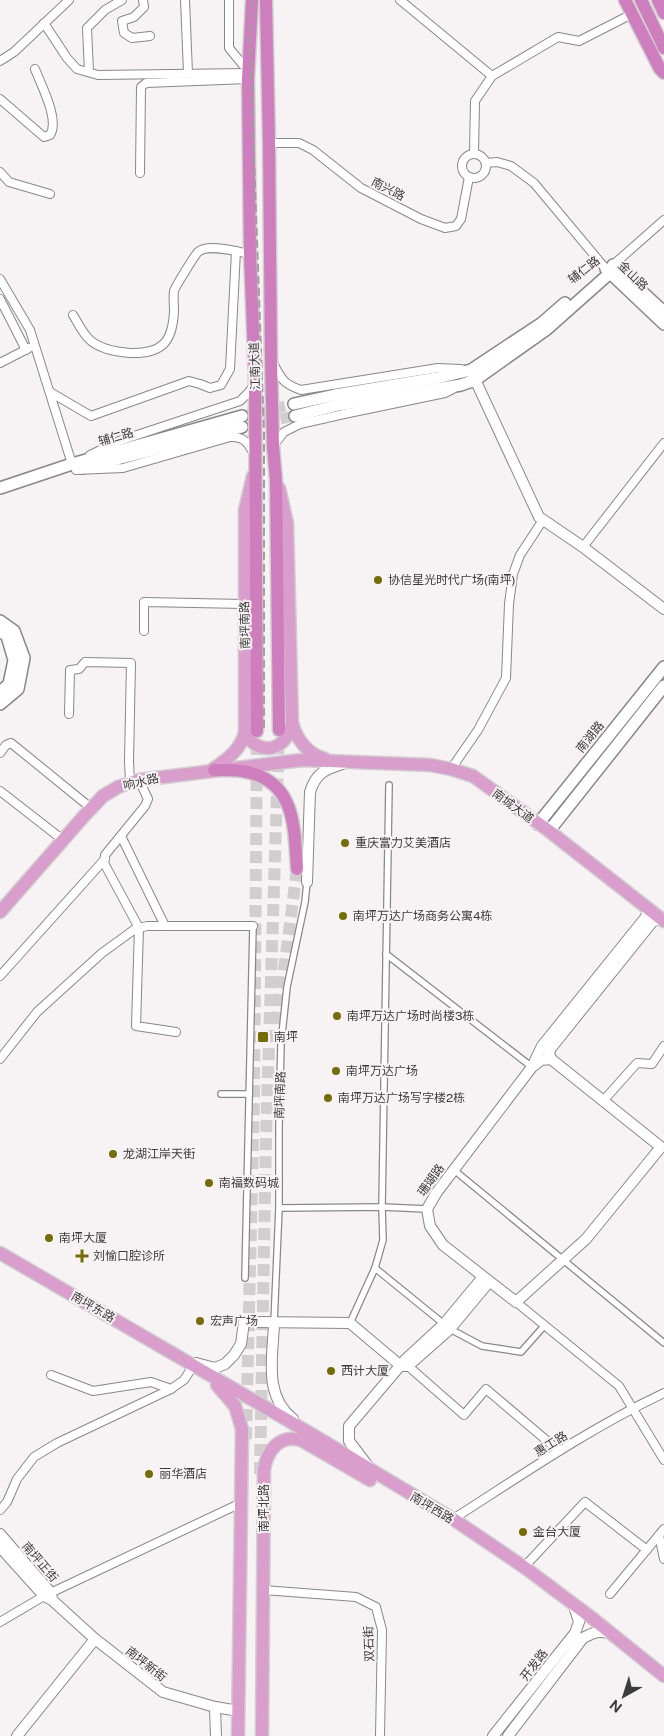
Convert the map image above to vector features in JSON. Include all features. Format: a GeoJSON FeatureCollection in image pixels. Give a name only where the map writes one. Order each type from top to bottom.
{"type":"FeatureCollection","features":[{"type":"Feature","properties":{"kind":"highway","name":"江南大道"},"geometry":{"type":"LineString","coordinates":[[251,731],[256,382],[250,254],[248,74],[252,0]]}},
{"type":"Feature","properties":{"kind":"highway","name":"江南大道"},"geometry":{"type":"LineString","coordinates":[[266,0],[279,730]]}},
{"type":"Feature","properties":{"kind":"highway"},"geometry":{"type":"LineString","coordinates":[[625,0],[660,69],[664,73]]}},
{"type":"Feature","properties":{"kind":"highway"},"geometry":{"type":"LineString","coordinates":[[641,0],[664,48]]}},
{"type":"Feature","properties":{"kind":"highway"},"geometry":{"type":"LineString","coordinates":[[658,0],[664,13]]}},
{"type":"Feature","properties":{"kind":"highway"},"geometry":{"type":"LineString","coordinates":[[213,770],[250,773],[270,781],[280,791],[289,805],[294,822],[297,870]]}},
{"type":"Feature","properties":{"kind":"main road","name":"金山路"},"geometry":{"type":"LineString","coordinates":[[609,269],[664,312]]}},
{"type":"Feature","properties":{"kind":"main road","name":"金山路"},"geometry":{"type":"LineString","coordinates":[[609,269],[664,324]]}},
{"type":"Feature","properties":{"kind":"main road","name":"辅仁路"},"geometry":{"type":"LineString","coordinates":[[473,375],[437,378],[336,395],[294,410],[338,406],[461,385],[473,375],[547,329],[609,269]]}},
{"type":"Feature","properties":{"kind":"main road","name":"辅仁路"},"geometry":{"type":"LineString","coordinates":[[0,488],[242,422]]}},
{"type":"Feature","properties":{"kind":"main road","name":"南坪南路"},"geometry":{"type":"LineString","coordinates":[[213,770],[236,751],[251,731],[244,604],[245,510],[255,462]]}},
{"type":"Feature","properties":{"kind":"main road","name":"辅仁路"},"geometry":{"type":"LineString","coordinates":[[0,495],[74,467]]}},
{"type":"Feature","properties":{"kind":"main road"},"geometry":{"type":"LineString","coordinates":[[251,731],[249,739],[262,748],[269,748],[278,746],[285,740],[290,734],[292,723],[287,523],[276,480]]}},
{"type":"Feature","properties":{"kind":"main road"},"geometry":{"type":"LineString","coordinates":[[0,621],[14,631],[24,658],[18,689],[0,704]]}},
{"type":"Feature","properties":{"kind":"main road"},"geometry":{"type":"LineString","coordinates":[[0,631],[7,636],[14,660],[9,684],[0,692]]}},
{"type":"Feature","properties":{"kind":"main road","name":"南湖路"},"geometry":{"type":"LineString","coordinates":[[544,828],[664,668]]}},
{"type":"Feature","properties":{"kind":"main road"},"geometry":{"type":"LineString","coordinates":[[544,828],[664,686]]}},
{"type":"Feature","properties":{"kind":"main road"},"geometry":{"type":"LineString","coordinates":[[292,723],[295,734],[302,745],[321,757],[341,762]]}},
{"type":"Feature","properties":{"kind":"main road","name":"响水路"},"geometry":{"type":"LineString","coordinates":[[0,912],[91,808],[103,796],[118,787],[135,781],[302,760],[341,762]]}},
{"type":"Feature","properties":{"kind":"main road","name":"南城大道"},"geometry":{"type":"LineString","coordinates":[[341,762],[430,766],[451,769],[473,776],[663,920]]}},
{"type":"Feature","properties":{"kind":"main road","name":"南坪东路"},"geometry":{"type":"LineString","coordinates":[[0,1253],[190,1364]]}},
{"type":"Feature","properties":{"kind":"main road","name":"南坪西路"},"geometry":{"type":"LineString","coordinates":[[190,1364],[453,1519],[573,1603],[664,1676]]}},
{"type":"Feature","properties":{"kind":"main road","name":"南坪北路"},"geometry":{"type":"LineString","coordinates":[[190,1364],[227,1395],[235,1406],[242,1429],[238,1736]]}},
{"type":"Feature","properties":{"kind":"main road","name":"南坪北路"},"geometry":{"type":"LineString","coordinates":[[262,1736],[264,1470],[268,1453],[281,1441],[294,1438],[301,1440],[368,1479],[421,1501]]}},
{"type":"Feature","properties":{"kind":"street"},"geometry":{"type":"LineString","coordinates":[[0,61],[14,52],[69,0]]}},
{"type":"Feature","properties":{"kind":"street"},"geometry":{"type":"LineString","coordinates":[[89,72],[87,28],[105,10],[122,0]]}},
{"type":"Feature","properties":{"kind":"street"},"geometry":{"type":"LineString","coordinates":[[143,0],[144,7],[134,17],[122,21],[124,33],[132,38],[150,36]]}},
{"type":"Feature","properties":{"kind":"street"},"geometry":{"type":"LineString","coordinates":[[185,0],[188,74]]}},
{"type":"Feature","properties":{"kind":"street"},"geometry":{"type":"LineString","coordinates":[[229,0],[229,48],[248,74]]}},
{"type":"Feature","properties":{"kind":"street"},"geometry":{"type":"LineString","coordinates":[[400,0],[492,76]]}},
{"type":"Feature","properties":{"kind":"street"},"geometry":{"type":"LineString","coordinates":[[474,154],[475,101],[492,76],[558,37],[579,41],[632,14]]}},
{"type":"Feature","properties":{"kind":"street"},"geometry":{"type":"LineString","coordinates":[[44,23],[67,58],[77,69],[98,75],[248,74]]}},
{"type":"Feature","properties":{"kind":"street"},"geometry":{"type":"LineString","coordinates":[[0,99],[44,137],[50,135],[54,126],[50,109],[35,69]]}},
{"type":"Feature","properties":{"kind":"street"},"geometry":{"type":"LineString","coordinates":[[140,173],[142,87],[146,82],[248,74]]}},
{"type":"Feature","properties":{"kind":"street","name":"南兴路"},"geometry":{"type":"LineString","coordinates":[[269,143],[298,143],[313,150],[361,188],[421,219],[445,228],[456,226],[461,219],[469,178]]}},
{"type":"Feature","properties":{"kind":"street"},"geometry":{"type":"LineString","coordinates":[[474,154],[482,157],[486,163],[484,174],[477,178],[469,178],[464,173],[463,162],[467,156],[474,154]]}},
{"type":"Feature","properties":{"kind":"street"},"geometry":{"type":"LineString","coordinates":[[486,163],[497,162],[511,166],[534,183],[609,269],[664,220]]}},
{"type":"Feature","properties":{"kind":"street"},"geometry":{"type":"LineString","coordinates":[[0,172],[9,182],[50,194]]}},
{"type":"Feature","properties":{"kind":"street"},"geometry":{"type":"LineString","coordinates":[[73,315],[90,340],[103,348],[126,353],[147,353],[161,347],[170,336],[174,322],[174,291],[198,252],[205,249],[226,249],[250,254]]}},
{"type":"Feature","properties":{"kind":"street"},"geometry":{"type":"LineString","coordinates":[[50,392],[91,416],[189,381],[210,388],[221,385],[230,369],[236,251]]}},
{"type":"Feature","properties":{"kind":"street"},"geometry":{"type":"LineString","coordinates":[[0,279],[30,330],[74,467]]}},
{"type":"Feature","properties":{"kind":"street"},"geometry":{"type":"LineString","coordinates":[[0,299],[26,350]]}},
{"type":"Feature","properties":{"kind":"street"},"geometry":{"type":"LineString","coordinates":[[0,362],[35,345]]}},
{"type":"Feature","properties":{"kind":"street"},"geometry":{"type":"LineString","coordinates":[[271,360],[281,379],[289,386],[301,390],[438,368],[473,375],[538,517],[583,547],[664,609]]}},
{"type":"Feature","properties":{"kind":"street"},"geometry":{"type":"LineString","coordinates":[[74,467],[119,441],[240,401],[256,382]]}},
{"type":"Feature","properties":{"kind":"street"},"geometry":{"type":"LineString","coordinates":[[273,446],[284,432],[300,424],[445,393],[461,385]]}},
{"type":"Feature","properties":{"kind":"street"},"geometry":{"type":"LineString","coordinates":[[74,467],[123,468],[238,436],[248,442],[255,462]]}},
{"type":"Feature","properties":{"kind":"street"},"geometry":{"type":"LineString","coordinates":[[583,547],[664,443]]}},
{"type":"Feature","properties":{"kind":"street"},"geometry":{"type":"LineString","coordinates":[[451,769],[478,730],[506,678],[509,604],[513,574],[520,555],[543,520]]}},
{"type":"Feature","properties":{"kind":"street"},"geometry":{"type":"LineString","coordinates":[[144,631],[144,602],[244,604]]}},
{"type":"Feature","properties":{"kind":"street"},"geometry":{"type":"LineString","coordinates":[[69,714],[70,670],[79,669],[85,662],[131,663],[129,761],[135,781],[148,799],[145,806],[105,855],[104,863],[139,928],[136,1026],[176,1032]]}},
{"type":"Feature","properties":{"kind":"street"},"geometry":{"type":"LineString","coordinates":[[0,753],[6,745],[11,743],[91,808]]}},
{"type":"Feature","properties":{"kind":"street","name":"南坪南路"},"geometry":{"type":"LineString","coordinates":[[313,1435],[286,1413],[276,1397],[272,1379],[279,1208],[282,1044],[287,987],[305,902],[310,792],[313,783],[324,770],[341,762]]}},
{"type":"Feature","properties":{"kind":"street"},"geometry":{"type":"LineString","coordinates":[[350,1323],[375,1268],[383,1240],[389,785]]}},
{"type":"Feature","properties":{"kind":"street"},"geometry":{"type":"LineString","coordinates":[[0,791],[63,840]]}},
{"type":"Feature","properties":{"kind":"street"},"geometry":{"type":"LineString","coordinates":[[121,836],[165,926]]}},
{"type":"Feature","properties":{"kind":"street"},"geometry":{"type":"LineString","coordinates":[[0,976],[105,859]]}},
{"type":"Feature","properties":{"kind":"street","name":"珊瑚路"},"geometry":{"type":"LineString","coordinates":[[648,908],[646,917],[542,1046],[532,1067],[427,1209],[430,1226],[443,1244],[619,1386],[664,1460]]}},
{"type":"Feature","properties":{"kind":"street"},"geometry":{"type":"LineString","coordinates":[[516,1302],[586,1239],[662,1149],[551,1059],[549,1053],[652,921],[663,920]]}},
{"type":"Feature","properties":{"kind":"street"},"geometry":{"type":"LineString","coordinates":[[0,1059],[38,1012],[102,953],[135,929],[147,926],[254,926],[244,1278]]}},
{"type":"Feature","properties":{"kind":"street"},"geometry":{"type":"LineString","coordinates":[[386,954],[532,1067],[541,1060],[551,1059]]}},
{"type":"Feature","properties":{"kind":"street"},"geometry":{"type":"LineString","coordinates":[[603,1101],[637,1063],[652,1064],[664,1046]]}},
{"type":"Feature","properties":{"kind":"street"},"geometry":{"type":"LineString","coordinates":[[221,1094],[249,1094]]}},
{"type":"Feature","properties":{"kind":"street"},"geometry":{"type":"LineString","coordinates":[[454,1170],[664,1343]]}},
{"type":"Feature","properties":{"kind":"street"},"geometry":{"type":"LineString","coordinates":[[279,1208],[382,1207],[427,1209]]}},
{"type":"Feature","properties":{"kind":"street"},"geometry":{"type":"LineString","coordinates":[[375,1268],[447,1326],[482,1346],[521,1352],[544,1325]]}},
{"type":"Feature","properties":{"kind":"street"},"geometry":{"type":"LineString","coordinates":[[372,1471],[349,1441],[349,1426],[404,1364],[447,1326],[486,1279]]}},
{"type":"Feature","properties":{"kind":"street"},"geometry":{"type":"LineString","coordinates":[[0,1510],[7,1502],[17,1479],[34,1457],[57,1443],[171,1389],[184,1380],[190,1364],[215,1368],[225,1364],[241,1344],[244,1322],[350,1323],[404,1364],[464,1415],[486,1389],[559,1451]]}},
{"type":"Feature","properties":{"kind":"street"},"geometry":{"type":"LineString","coordinates":[[51,1375],[93,1392],[151,1382],[171,1389]]}},
{"type":"Feature","properties":{"kind":"street","name":"惠工路"},"geometry":{"type":"LineString","coordinates":[[453,1519],[559,1451],[633,1408],[664,1393]]}},
{"type":"Feature","properties":{"kind":"street"},"geometry":{"type":"LineString","coordinates":[[524,1567],[585,1502],[647,1550]]}},
{"type":"Feature","properties":{"kind":"street"},"geometry":{"type":"LineString","coordinates":[[49,1596],[241,1503]]}},
{"type":"Feature","properties":{"kind":"street"},"geometry":{"type":"LineString","coordinates":[[610,1594],[662,1532]]}},
{"type":"Feature","properties":{"kind":"street"},"geometry":{"type":"LineString","coordinates":[[662,1532],[664,1559]]}},
{"type":"Feature","properties":{"kind":"street","name":"南坪正街"},"geometry":{"type":"LineString","coordinates":[[0,1534],[49,1596]]}},
{"type":"Feature","properties":{"kind":"street","name":"南坪正街"},"geometry":{"type":"LineString","coordinates":[[0,1547],[49,1596]]}},
{"type":"Feature","properties":{"kind":"street","name":"双石街"},"geometry":{"type":"LineString","coordinates":[[263,1590],[356,1597],[376,1607],[382,1630],[380,1736]]}},
{"type":"Feature","properties":{"kind":"street","name":"南坪正街"},"geometry":{"type":"LineString","coordinates":[[0,1622],[49,1596]]}},
{"type":"Feature","properties":{"kind":"street","name":"南坪新街"},"geometry":{"type":"LineString","coordinates":[[49,1596],[95,1639],[163,1692],[215,1707],[239,1711]]}},
{"type":"Feature","properties":{"kind":"street","name":"开发路"},"geometry":{"type":"LineString","coordinates":[[493,1736],[575,1633],[579,1622],[573,1603]]}},
{"type":"Feature","properties":{"kind":"street","name":"开发路"},"geometry":{"type":"LineString","coordinates":[[508,1736],[583,1638],[593,1632],[602,1631],[613,1635]]}},
{"type":"Feature","properties":{"kind":"street"},"geometry":{"type":"LineString","coordinates":[[17,1736],[95,1639]]}},
{"type":"Feature","properties":{"kind":"street"},"geometry":{"type":"LineString","coordinates":[[215,1707],[216,1736]]}},
{"type":"Feature","properties":{"kind":"tunnel"},"geometry":{"type":"LineString","coordinates":[[242,416],[294,404]]}},
{"type":"Feature","properties":{"kind":"tunnel"},"geometry":{"type":"LineString","coordinates":[[248,425],[295,416]]}},
{"type":"Feature","properties":{"kind":"tunnel"},"geometry":{"type":"LineString","coordinates":[[260,1474],[266,1136],[279,730]]}},
{"type":"Feature","properties":{"kind":"tunnel"},"geometry":{"type":"LineString","coordinates":[[246,1439],[254,1097],[257,736]]}},
{"type":"Feature","properties":{"kind":"tunnel"},"geometry":{"type":"LineString","coordinates":[[277,1024],[297,869]]}},
{"type":"Feature","properties":{"kind":"railway"},"geometry":{"type":"LineString","coordinates":[[252,0],[250,46],[264,433],[264,731]]}},
{"type":"Feature","properties":{"kind":"place","name":"协信星光时代广场(南坪)"},"geometry":{"type":"Point","coordinates":[378,580]}},
{"type":"Feature","properties":{"kind":"place","name":"重庆富力艾美酒店"},"geometry":{"type":"Point","coordinates":[345,843]}},
{"type":"Feature","properties":{"kind":"place","name":"南坪万达广场商务公寓4栋"},"geometry":{"type":"Point","coordinates":[343,916]}},
{"type":"Feature","properties":{"kind":"place","name":"南坪万达广场时尚楼3栋"},"geometry":{"type":"Point","coordinates":[337,1016]}},
{"type":"Feature","properties":{"kind":"place","name":"南坪"},"geometry":{"type":"Point","coordinates":[263,1037]}},
{"type":"Feature","properties":{"kind":"place","name":"南坪万达广场"},"geometry":{"type":"Point","coordinates":[336,1071]}},
{"type":"Feature","properties":{"kind":"place","name":"南坪万达广场写字楼2栋"},"geometry":{"type":"Point","coordinates":[328,1098]}},
{"type":"Feature","properties":{"kind":"place","name":"龙湖江岸天街"},"geometry":{"type":"Point","coordinates":[113,1154]}},
{"type":"Feature","properties":{"kind":"place","name":"南福数码城"},"geometry":{"type":"Point","coordinates":[209,1183]}},
{"type":"Feature","properties":{"kind":"place","name":"南坪大厦"},"geometry":{"type":"Point","coordinates":[49,1238]}},
{"type":"Feature","properties":{"kind":"place","name":"刘愉口腔诊所"},"geometry":{"type":"Point","coordinates":[82,1256]}},
{"type":"Feature","properties":{"kind":"place","name":"宏声广场"},"geometry":{"type":"Point","coordinates":[200,1321]}},
{"type":"Feature","properties":{"kind":"place","name":"西计大厦"},"geometry":{"type":"Point","coordinates":[331,1371]}},
{"type":"Feature","properties":{"kind":"place","name":"丽华酒店"},"geometry":{"type":"Point","coordinates":[149,1474]}},
{"type":"Feature","properties":{"kind":"place","name":"金台大厦"},"geometry":{"type":"Point","coordinates":[523,1532]}}]}
